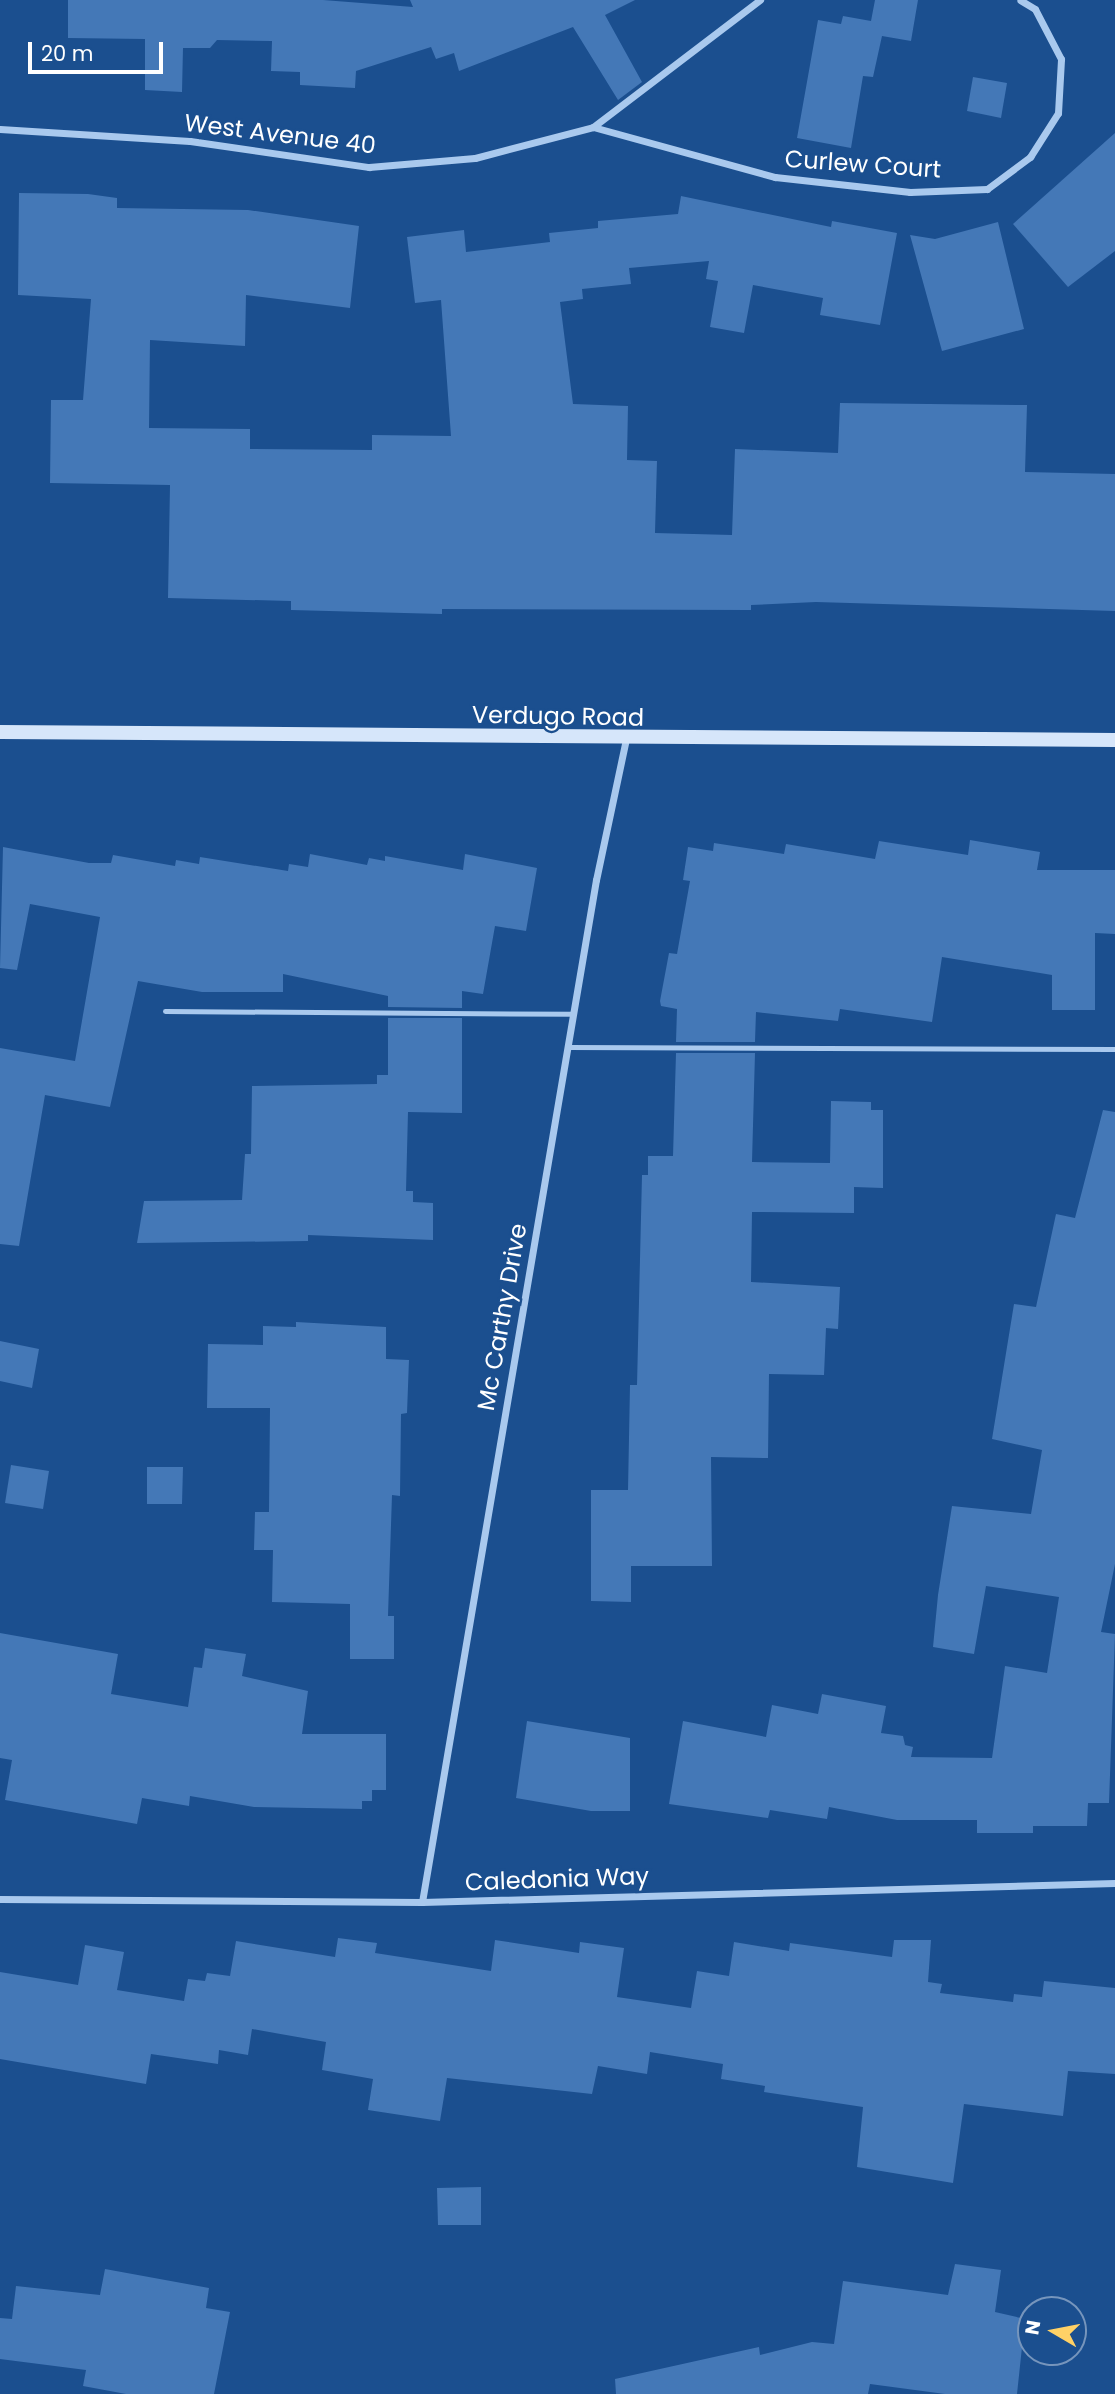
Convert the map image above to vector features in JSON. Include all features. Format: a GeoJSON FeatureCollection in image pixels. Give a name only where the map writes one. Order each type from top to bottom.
{"type":"FeatureCollection","features":[{"type":"Feature","properties":{"kind":"main road","name":"Verdugo Road"},"geometry":{"type":"LineString","coordinates":[[0,732],[626,740],[1115,740]]}},
{"type":"Feature","properties":{"kind":"street","name":"West Avenue 40"},"geometry":{"type":"LineString","coordinates":[[0,128],[190,141],[369,167],[475,159],[593,127],[760,0]]}},
{"type":"Feature","properties":{"kind":"street","name":"Curlew Court"},"geometry":{"type":"LineString","coordinates":[[593,127],[775,177],[910,192],[987,189],[1030,157],[1058,113],[1061,58],[1035,9],[1020,0]]}},
{"type":"Feature","properties":{"kind":"street","name":"Mc Carthy Drive"},"geometry":{"type":"LineString","coordinates":[[422,1902],[573,1014],[626,740]]}},
{"type":"Feature","properties":{"kind":"street","name":"Caledonia Way"},"geometry":{"type":"LineString","coordinates":[[0,1899],[422,1902],[1115,1883]]}},
{"type":"Feature","properties":{"kind":"lane"},"geometry":{"type":"LineString","coordinates":[[165,1011],[573,1014]]}},
{"type":"Feature","properties":{"kind":"lane"},"geometry":{"type":"LineString","coordinates":[[568,1047],[1115,1049]]}},
{"type":"Feature","properties":{"kind":"building"},"geometry":{"type":"Polygon","coordinates":[[[68,0],[323,0],[413,7],[410,0],[635,0],[605,15],[642,82],[618,100],[573,27],[459,71],[454,53],[436,59],[431,47],[356,71],[355,88],[300,85],[300,72],[271,71],[272,41],[217,40],[210,48],[183,48],[182,92],[145,90],[145,39],[68,38],[68,0]]]}},
{"type":"Feature","properties":{"kind":"building"},"geometry":{"type":"Polygon","coordinates":[[[875,0],[918,0],[911,41],[882,36],[873,77],[863,76],[851,148],[797,138],[818,20],[841,24],[843,16],[871,21],[875,0]]]}},
{"type":"Feature","properties":{"kind":"building"},"geometry":{"type":"Polygon","coordinates":[[[973,77],[1007,83],[1001,118],[967,111],[973,77]]]}},
{"type":"Feature","properties":{"kind":"building"},"geometry":{"type":"Polygon","coordinates":[[[1115,133],[1115,251],[1068,287],[1013,224],[1115,133]]]}},
{"type":"Feature","properties":{"kind":"building"},"geometry":{"type":"Polygon","coordinates":[[[19,193],[88,194],[117,198],[117,208],[248,210],[359,226],[350,308],[246,295],[245,346],[150,340],[149,428],[250,429],[250,449],[372,450],[372,435],[451,436],[441,300],[415,303],[407,237],[464,230],[466,252],[550,242],[549,233],[598,228],[598,221],[678,214],[681,196],[831,227],[832,221],[897,233],[880,325],[820,315],[823,298],[753,285],[744,333],[710,327],[718,281],[706,279],[709,261],[629,268],[631,284],[582,289],[583,299],[560,302],[573,404],[628,406],[627,460],[657,461],[655,533],[732,535],[735,449],[838,453],[840,403],[1027,405],[1025,472],[1115,474],[1115,611],[816,602],[751,605],[751,610],[442,609],[442,614],[291,610],[291,601],[168,598],[170,485],[50,483],[51,400],[83,400],[91,299],[18,295],[19,193]]]}},
{"type":"Feature","properties":{"kind":"building"},"geometry":{"type":"Polygon","coordinates":[[[998,222],[1024,329],[942,351],[910,235],[935,239],[998,222]]]}},
{"type":"Feature","properties":{"kind":"building"},"geometry":{"type":"Polygon","coordinates":[[[970,840],[1040,852],[1037,870],[1115,870],[1115,934],[1095,933],[1095,1010],[1052,1010],[1052,975],[942,957],[932,1022],[840,1009],[838,1021],[756,1012],[755,1042],[676,1042],[677,1009],[661,1006],[660,1001],[669,953],[677,954],[690,881],[683,880],[688,847],[713,851],[714,843],[784,854],[786,844],[875,859],[879,841],[968,855],[970,840]]]}},
{"type":"Feature","properties":{"kind":"building"},"geometry":{"type":"Polygon","coordinates":[[[3,847],[89,863],[111,863],[113,855],[175,866],[176,860],[199,864],[200,857],[288,871],[289,864],[308,867],[310,854],[367,865],[369,858],[385,861],[385,856],[463,870],[465,854],[537,868],[526,931],[495,926],[483,994],[462,991],[462,1008],[388,1007],[388,996],[283,974],[283,992],[202,992],[138,981],[110,1107],[45,1095],[19,1246],[0,1244],[0,1048],[75,1061],[100,917],[30,904],[17,970],[0,968],[3,847]]]}},
{"type":"Feature","properties":{"kind":"building"},"geometry":{"type":"Polygon","coordinates":[[[388,1018],[462,1018],[462,1113],[408,1112],[406,1191],[413,1191],[413,1202],[433,1203],[433,1240],[308,1235],[308,1241],[137,1243],[144,1201],[242,1200],[245,1154],[251,1154],[252,1086],[377,1084],[377,1075],[388,1075],[388,1018]]]}},
{"type":"Feature","properties":{"kind":"building"},"geometry":{"type":"Polygon","coordinates":[[[676,1053],[755,1053],[752,1162],[830,1163],[831,1101],[871,1102],[871,1110],[883,1110],[883,1188],[854,1187],[854,1213],[752,1212],[751,1282],[840,1287],[838,1329],[826,1328],[824,1375],[769,1374],[768,1458],[711,1457],[712,1566],[631,1566],[631,1602],[591,1601],[591,1490],[628,1490],[630,1385],[637,1385],[642,1175],[648,1175],[648,1156],[673,1156],[676,1053]]]}},
{"type":"Feature","properties":{"kind":"building"},"geometry":{"type":"Polygon","coordinates":[[[1103,1110],[1115,1112],[1115,1564],[1101,1632],[1115,1634],[1109,1803],[1088,1803],[1087,1826],[1033,1826],[1033,1833],[977,1833],[977,1820],[897,1820],[829,1807],[827,1819],[770,1810],[768,1818],[669,1804],[683,1721],[766,1737],[772,1705],[818,1714],[822,1694],[886,1706],[881,1733],[903,1736],[905,1745],[913,1747],[911,1757],[992,1758],[1005,1666],[1047,1673],[1059,1597],[986,1586],[974,1654],[933,1647],[938,1595],[952,1506],[1031,1514],[1042,1450],[992,1439],[1014,1304],[1036,1307],[1056,1214],[1075,1218],[1103,1110]]]}},
{"type":"Feature","properties":{"kind":"building"},"geometry":{"type":"Polygon","coordinates":[[[296,1322],[386,1327],[386,1359],[409,1360],[407,1413],[401,1414],[400,1496],[392,1495],[388,1616],[394,1616],[394,1659],[350,1659],[350,1604],[272,1602],[273,1550],[254,1550],[255,1512],[269,1512],[270,1408],[207,1408],[208,1344],[263,1345],[263,1326],[296,1327],[296,1322]]]}},
{"type":"Feature","properties":{"kind":"building"},"geometry":{"type":"Polygon","coordinates":[[[0,1341],[39,1349],[32,1388],[0,1381],[0,1341]]]}},
{"type":"Feature","properties":{"kind":"building"},"geometry":{"type":"Polygon","coordinates":[[[11,1465],[49,1471],[43,1509],[5,1503],[11,1465]]]}},
{"type":"Feature","properties":{"kind":"building"},"geometry":{"type":"Polygon","coordinates":[[[147,1467],[183,1467],[182,1504],[147,1504],[147,1467]]]}},
{"type":"Feature","properties":{"kind":"building"},"geometry":{"type":"Polygon","coordinates":[[[0,1633],[118,1654],[111,1694],[188,1707],[194,1667],[202,1668],[205,1648],[246,1654],[242,1676],[308,1691],[302,1734],[386,1734],[386,1790],[372,1790],[372,1801],[362,1801],[362,1809],[254,1807],[190,1796],[189,1806],[142,1798],[137,1824],[5,1800],[12,1760],[0,1758],[0,1633]]]}},
{"type":"Feature","properties":{"kind":"building"},"geometry":{"type":"Polygon","coordinates":[[[527,1721],[630,1738],[630,1811],[591,1811],[516,1798],[527,1721]]]}},
{"type":"Feature","properties":{"kind":"building"},"geometry":{"type":"Polygon","coordinates":[[[338,1938],[377,1943],[375,1953],[491,1971],[495,1940],[579,1953],[580,1942],[624,1948],[617,1997],[691,2008],[697,1971],[729,1976],[734,1942],[789,1951],[790,1943],[892,1957],[894,1940],[931,1940],[928,1982],[942,1984],[940,1993],[1013,2002],[1014,1994],[1042,1997],[1044,1981],[1115,1988],[1115,2074],[1068,2071],[1063,2116],[964,2104],[953,2183],[857,2167],[863,2107],[764,2092],[765,2086],[721,2079],[723,2064],[650,2052],[647,2074],[598,2066],[592,2094],[447,2078],[440,2121],[368,2110],[373,2079],[322,2070],[326,2042],[252,2029],[248,2055],[219,2050],[218,2064],[151,2054],[146,2084],[0,2059],[0,1972],[78,1985],[85,1945],[124,1952],[117,1990],[184,2001],[188,1979],[205,1981],[207,1973],[230,1976],[236,1941],[335,1957],[338,1938]]]}},
{"type":"Feature","properties":{"kind":"building"},"geometry":{"type":"Polygon","coordinates":[[[481,2187],[481,2225],[438,2225],[437,2188],[481,2187]]]}},
{"type":"Feature","properties":{"kind":"building"},"geometry":{"type":"Polygon","coordinates":[[[955,2264],[1001,2270],[995,2312],[1017,2317],[1017,2366],[1020,2366],[1017,2394],[945,2394],[870,2384],[868,2394],[616,2394],[615,2379],[759,2347],[760,2355],[812,2342],[834,2344],[843,2281],[948,2295],[955,2264]]]}},
{"type":"Feature","properties":{"kind":"building"},"geometry":{"type":"Polygon","coordinates":[[[105,2269],[209,2288],[206,2308],[230,2312],[214,2394],[126,2394],[83,2386],[86,2370],[0,2359],[0,2318],[12,2319],[16,2286],[100,2295],[105,2269]]]}}]}
